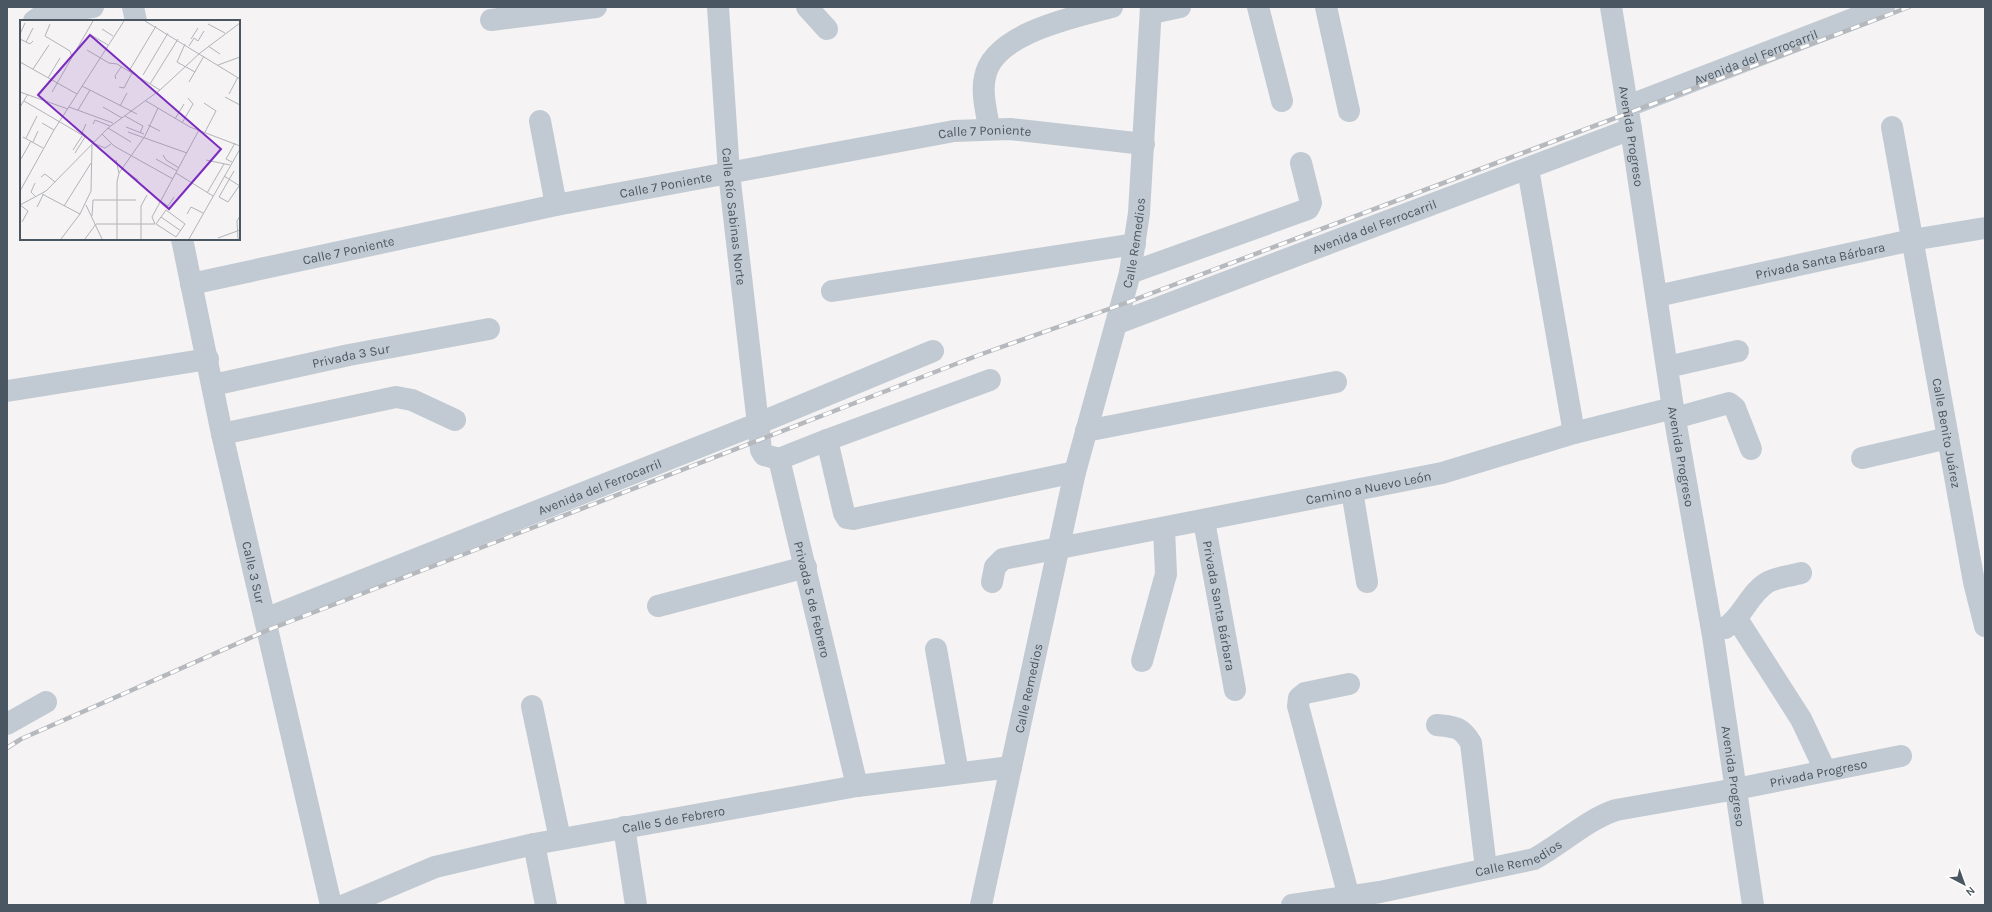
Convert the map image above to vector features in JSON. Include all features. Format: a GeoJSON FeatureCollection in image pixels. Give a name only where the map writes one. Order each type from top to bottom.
{"type":"FeatureCollection","features":[{"type":"Feature","properties":{"kind":"street"},"geometry":{"type":"LineString","coordinates":[[35,20],[40,16],[93,7]]}},
{"type":"Feature","properties":{"kind":"street"},"geometry":{"type":"LineString","coordinates":[[133,7],[136,20]]}},
{"type":"Feature","properties":{"kind":"street"},"geometry":{"type":"LineString","coordinates":[[491,20],[596,7]]}},
{"type":"Feature","properties":{"kind":"street","name":"Calle Río Sabinas Norte"},"geometry":{"type":"LineString","coordinates":[[718,7],[728,173],[758,424]]}},
{"type":"Feature","properties":{"kind":"street"},"geometry":{"type":"LineString","coordinates":[[806,7],[827,29]]}},
{"type":"Feature","properties":{"kind":"street"},"geometry":{"type":"LineString","coordinates":[[989,129],[983,86],[985,76],[991,62],[1013,41],[1043,26],[1112,7]]}},
{"type":"Feature","properties":{"kind":"street"},"geometry":{"type":"LineString","coordinates":[[1152,10],[1180,7]]}},
{"type":"Feature","properties":{"kind":"street"},"geometry":{"type":"LineString","coordinates":[[1258,7],[1282,102]]}},
{"type":"Feature","properties":{"kind":"street"},"geometry":{"type":"LineString","coordinates":[[1326,7],[1349,111]]}},
{"type":"Feature","properties":{"kind":"street","name":"Avenida Progreso"},"geometry":{"type":"LineString","coordinates":[[1611,7],[1628,106],[1674,413],[1713,636],[1753,905]]}},
{"type":"Feature","properties":{"kind":"street","name":"Avenida del Ferrocarril"},"geometry":{"type":"LineString","coordinates":[[1628,106],[1884,7]]}},
{"type":"Feature","properties":{"kind":"street","name":"Calle Remedios"},"geometry":{"type":"LineString","coordinates":[[981,905],[1060,549],[1075,472],[1118,323],[1130,273],[1135,244],[1144,144],[1152,10]]}},
{"type":"Feature","properties":{"kind":"street"},"geometry":{"type":"LineString","coordinates":[[540,121],[556,205]]}},
{"type":"Feature","properties":{"kind":"street","name":"Calle Benito Juárez"},"geometry":{"type":"LineString","coordinates":[[1892,127],[1948,438],[1979,586],[1985,626]]}},
{"type":"Feature","properties":{"kind":"street","name":"Calle 7 Poniente"},"geometry":{"type":"LineString","coordinates":[[191,284],[556,205],[954,131],[1010,129],[1144,144]]}},
{"type":"Feature","properties":{"kind":"street","name":"Avenida del Ferrocarril"},"geometry":{"type":"LineString","coordinates":[[1118,323],[1631,129]]}},
{"type":"Feature","properties":{"kind":"street"},"geometry":{"type":"LineString","coordinates":[[1130,273],[1308,209],[1311,203],[1301,164]]}},
{"type":"Feature","properties":{"kind":"street"},"geometry":{"type":"LineString","coordinates":[[1528,169],[1574,433]]}},
{"type":"Feature","properties":{"kind":"street","name":"Privada Santa Bárbara"},"geometry":{"type":"LineString","coordinates":[[1657,296],[1912,240],[1985,228]]}},
{"type":"Feature","properties":{"kind":"street","name":"Calle 3 Sur"},"geometry":{"type":"LineString","coordinates":[[182,240],[208,359],[222,434],[332,905]]}},
{"type":"Feature","properties":{"kind":"street"},"geometry":{"type":"LineString","coordinates":[[832,292],[1135,244]]}},
{"type":"Feature","properties":{"kind":"street","name":"Privada 3 Sur"},"geometry":{"type":"LineString","coordinates":[[213,385],[349,355],[490,329]]}},
{"type":"Feature","properties":{"kind":"street","name":"Avenida del Ferrocarril"},"geometry":{"type":"LineString","coordinates":[[265,619],[758,424],[933,351]]}},
{"type":"Feature","properties":{"kind":"street"},"geometry":{"type":"LineString","coordinates":[[1667,367],[1738,351]]}},
{"type":"Feature","properties":{"kind":"street"},"geometry":{"type":"LineString","coordinates":[[7,391],[208,359]]}},
{"type":"Feature","properties":{"kind":"street"},"geometry":{"type":"LineString","coordinates":[[758,424],[761,450],[764,455],[779,459],[990,380]]}},
{"type":"Feature","properties":{"kind":"street"},"geometry":{"type":"LineString","coordinates":[[1086,431],[1336,382]]}},
{"type":"Feature","properties":{"kind":"street"},"geometry":{"type":"LineString","coordinates":[[222,434],[396,397],[412,400],[455,420]]}},
{"type":"Feature","properties":{"kind":"street","name":"Camino a Nuevo León"},"geometry":{"type":"LineString","coordinates":[[992,582],[995,566],[1004,559],[1164,529],[1442,473],[1574,433],[1728,403],[1735,408],[1751,449]]}},
{"type":"Feature","properties":{"kind":"street"},"geometry":{"type":"LineString","coordinates":[[1862,458],[1948,438]]}},
{"type":"Feature","properties":{"kind":"street"},"geometry":{"type":"LineString","coordinates":[[827,440],[844,513],[847,518],[853,519],[1075,472]]}},
{"type":"Feature","properties":{"kind":"street","name":"Privada 5 de Febrero"},"geometry":{"type":"LineString","coordinates":[[779,459],[806,567],[857,786]]}},
{"type":"Feature","properties":{"kind":"street"},"geometry":{"type":"LineString","coordinates":[[1352,491],[1367,582]]}},
{"type":"Feature","properties":{"kind":"street","name":"Privada Santa Bárbara"},"geometry":{"type":"LineString","coordinates":[[1204,521],[1235,690]]}},
{"type":"Feature","properties":{"kind":"street"},"geometry":{"type":"LineString","coordinates":[[1142,661],[1166,574],[1164,529]]}},
{"type":"Feature","properties":{"kind":"street"},"geometry":{"type":"LineString","coordinates":[[658,606],[806,567]]}},
{"type":"Feature","properties":{"kind":"street"},"geometry":{"type":"LineString","coordinates":[[1713,636],[1737,619],[1757,591],[1766,583],[1802,573]]}},
{"type":"Feature","properties":{"kind":"street"},"geometry":{"type":"LineString","coordinates":[[1737,619],[1801,719],[1825,770]]}},
{"type":"Feature","properties":{"kind":"street"},"geometry":{"type":"LineString","coordinates":[[936,649],[958,773]]}},
{"type":"Feature","properties":{"kind":"street"},"geometry":{"type":"LineString","coordinates":[[1348,897],[1298,706],[1299,698],[1304,693],[1349,684]]}},
{"type":"Feature","properties":{"kind":"street"},"geometry":{"type":"LineString","coordinates":[[7,724],[46,702]]}},
{"type":"Feature","properties":{"kind":"street"},"geometry":{"type":"LineString","coordinates":[[532,706],[560,839]]}},
{"type":"Feature","properties":{"kind":"street"},"geometry":{"type":"LineString","coordinates":[[1437,725],[1458,728],[1466,734],[1471,743],[1486,868]]}},
{"type":"Feature","properties":{"kind":"street","name":"Privada Progreso"},"geometry":{"type":"LineString","coordinates":[[1736,789],[1901,756]]}},
{"type":"Feature","properties":{"kind":"street","name":"Calle 5 de Febrero"},"geometry":{"type":"LineString","coordinates":[[345,905],[434,867],[534,844],[857,786],[1011,767]]}},
{"type":"Feature","properties":{"kind":"street","name":"Calle Remedios"},"geometry":{"type":"LineString","coordinates":[[1292,905],[1348,897],[1381,898],[1486,868],[1534,859],[1551,850],[1601,815],[1616,810],[1736,789]]}},
{"type":"Feature","properties":{"kind":"street"},"geometry":{"type":"LineString","coordinates":[[624,827],[636,905]]}},
{"type":"Feature","properties":{"kind":"street"},"geometry":{"type":"LineString","coordinates":[[534,844],[546,905]]}},
{"type":"Feature","properties":{"kind":"railway"},"geometry":{"type":"LineString","coordinates":[[7,748],[21,739],[268,630],[979,355],[1123,304],[1909,7]]}}]}
